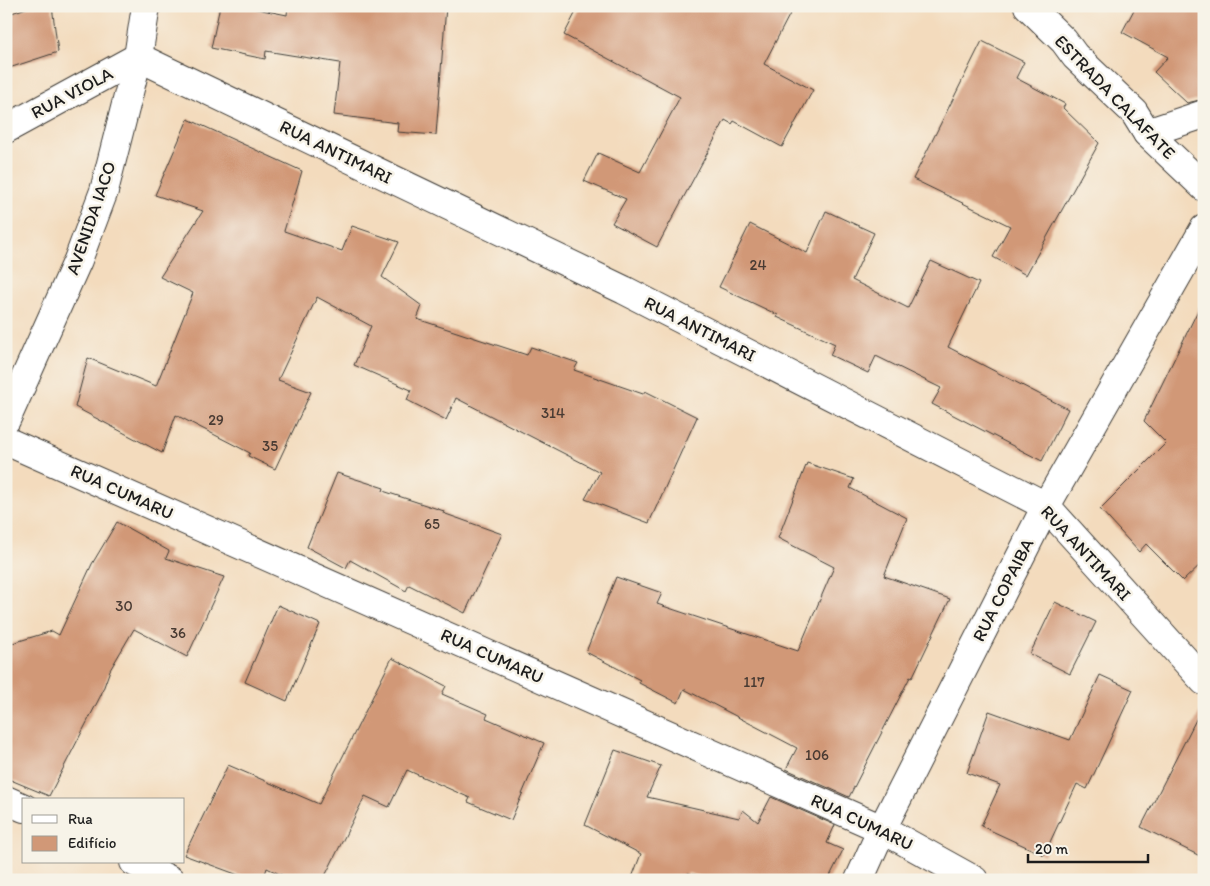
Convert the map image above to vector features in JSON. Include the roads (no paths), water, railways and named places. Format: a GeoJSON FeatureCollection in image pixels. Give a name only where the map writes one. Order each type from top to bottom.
{"type":"FeatureCollection","features":[{"type":"Feature","properties":{"kind":"street","name":"AVENIDA IACO"},"geometry":{"type":"LineString","coordinates":[[6,420],[78,260],[104,191],[138,58],[146,6]]}},
{"type":"Feature","properties":{"kind":"street","name":"ESTRADA CALAFATE"},"geometry":{"type":"LineString","coordinates":[[1028,6],[1064,41],[1075,56],[1134,112],[1147,133],[1204,187]]}},
{"type":"Feature","properties":{"kind":"street","name":"RUA VIOLA"},"geometry":{"type":"LineString","coordinates":[[6,129],[138,58]]}},
{"type":"Feature","properties":{"kind":"street","name":"RUA ANTIMARI"},"geometry":{"type":"LineString","coordinates":[[138,58],[624,290],[1046,506],[1204,681]]}},
{"type":"Feature","properties":{"kind":"street"},"geometry":{"type":"LineString","coordinates":[[1147,133],[1204,114]]}},
{"type":"Feature","properties":{"kind":"street","name":"RUA COPAIBA"},"geometry":{"type":"LineString","coordinates":[[859,880],[882,829],[1046,506],[1204,229]]}},
{"type":"Feature","properties":{"kind":"street","name":"RUA CUMARU"},"geometry":{"type":"LineString","coordinates":[[6,441],[882,829],[974,880]]}},
{"type":"Feature","properties":{"kind":"street"},"geometry":{"type":"LineString","coordinates":[[6,800],[22,807]]}},
{"type":"Feature","properties":{"kind":"street"},"geometry":{"type":"LineString","coordinates":[[138,864],[170,880]]}}]}
